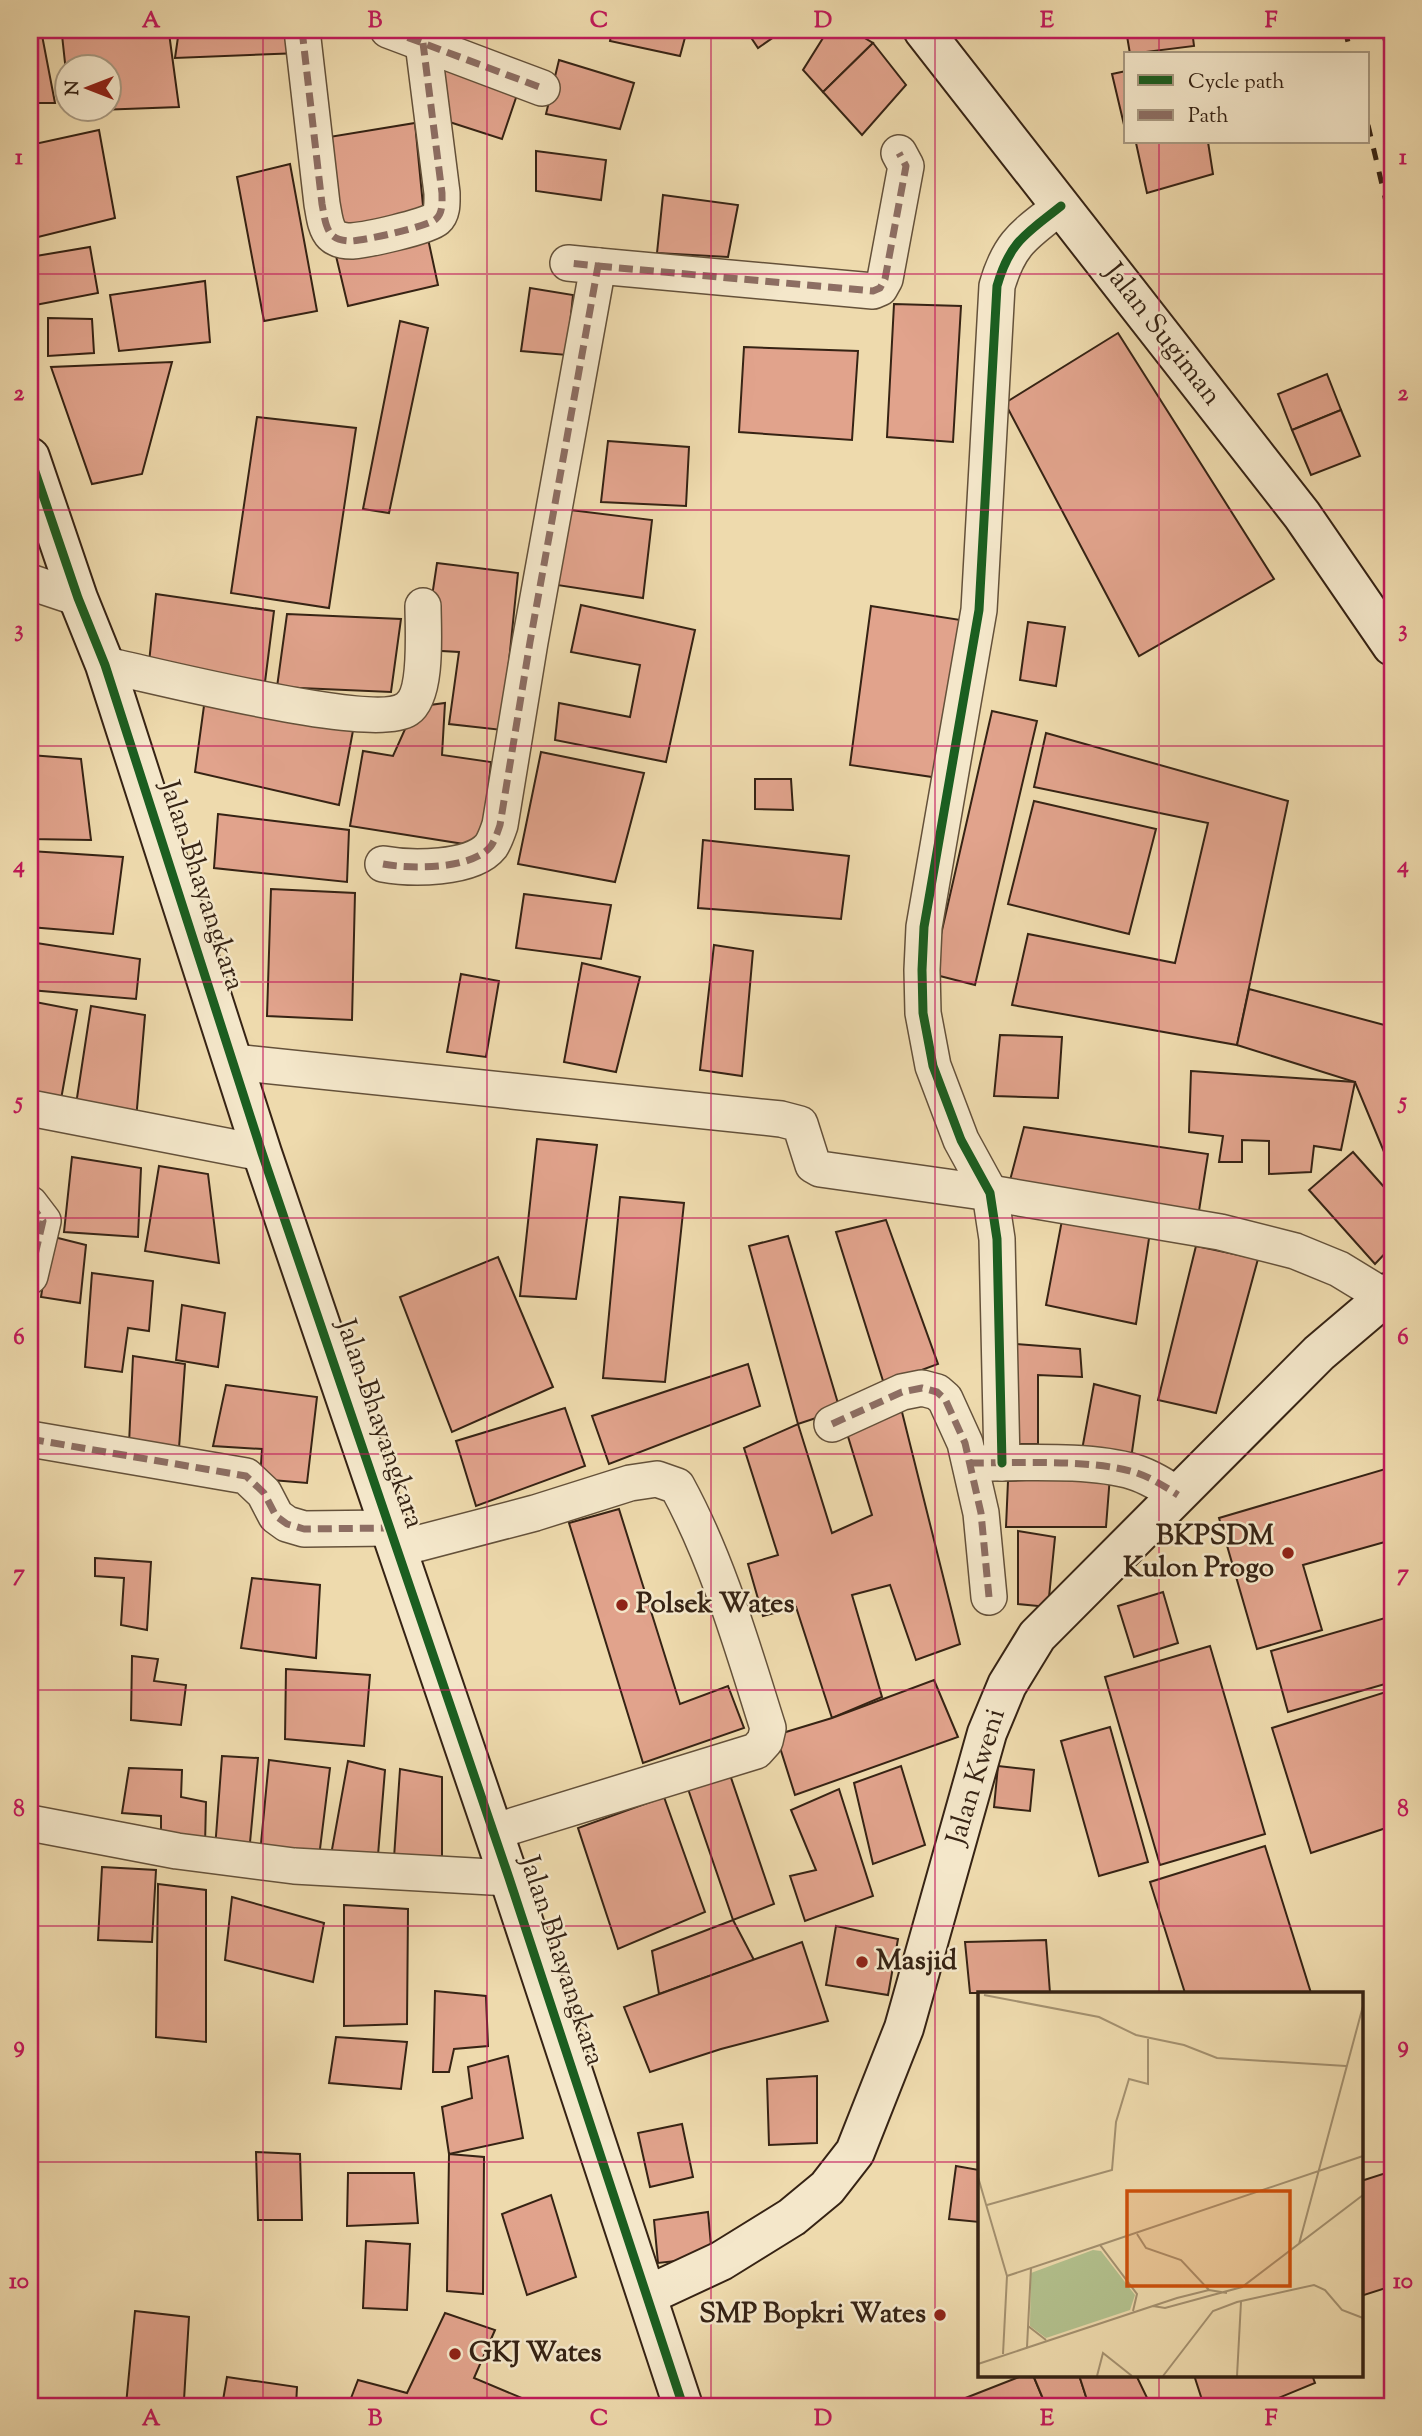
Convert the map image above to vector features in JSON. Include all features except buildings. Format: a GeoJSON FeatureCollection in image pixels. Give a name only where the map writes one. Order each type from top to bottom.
{"type":"FeatureCollection","features":[{"type":"Feature","properties":{"kind":"street"},"geometry":{"type":"LineString","coordinates":[[302,30],[322,204],[327,228],[331,235],[339,240],[352,241],[423,225],[437,219],[442,209],[423,43]]}},
{"type":"Feature","properties":{"kind":"street"},"geometry":{"type":"LineString","coordinates":[[388,30],[542,88]]}},
{"type":"Feature","properties":{"kind":"street","name":"Jalan Sugiman"},"geometry":{"type":"LineString","coordinates":[[923,30],[1302,515],[1392,646]]}},
{"type":"Feature","properties":{"kind":"street"},"geometry":{"type":"LineString","coordinates":[[383,864],[405,868],[447,864],[475,857],[491,846],[500,825],[530,642],[583,264],[873,291],[880,288],[886,279],[906,166],[900,153]]}},
{"type":"Feature","properties":{"kind":"street"},"geometry":{"type":"LineString","coordinates":[[989,1597],[981,1513],[986,1463],[996,1239],[990,1193],[961,1140],[933,1066],[923,1013],[924,927],[979,610],[996,286],[1004,261],[1016,242],[1061,205]]}},
{"type":"Feature","properties":{"kind":"street","name":"Jalan Bhayangkara"},"geometry":{"type":"LineString","coordinates":[[30,457],[104,665],[262,1153],[509,1878],[683,2406]]}},
{"type":"Feature","properties":{"kind":"street"},"geometry":{"type":"LineString","coordinates":[[30,582],[78,598]]}},
{"type":"Feature","properties":{"kind":"street"},"geometry":{"type":"LineString","coordinates":[[104,665],[318,710],[387,716],[408,709],[417,695],[422,665],[423,606]]}},
{"type":"Feature","properties":{"kind":"street"},"geometry":{"type":"LineString","coordinates":[[234,1062],[781,1119],[800,1124],[813,1165],[820,1170],[990,1193],[1220,1233],[1295,1251],[1389,1294]]}},
{"type":"Feature","properties":{"kind":"street"},"geometry":{"type":"LineString","coordinates":[[30,1108],[262,1153]]}},
{"type":"Feature","properties":{"kind":"street"},"geometry":{"type":"LineString","coordinates":[[30,1204],[43,1221],[30,1276]]}},
{"type":"Feature","properties":{"kind":"street","name":"Jalan Kweni"},"geometry":{"type":"LineString","coordinates":[[648,2295],[721,2261],[792,2217],[827,2188],[855,2152],[904,2028],[987,1733],[1007,1685],[1037,1636],[1319,1353],[1389,1294]]}},
{"type":"Feature","properties":{"kind":"street"},"geometry":{"type":"LineString","coordinates":[[832,1424],[902,1392],[922,1388],[936,1392],[946,1399],[965,1443],[986,1463],[1089,1465],[1132,1471],[1178,1495]]}},
{"type":"Feature","properties":{"kind":"street"},"geometry":{"type":"LineString","coordinates":[[30,1438],[246,1476],[264,1493],[276,1516],[286,1524],[304,1529],[393,1538],[535,1513],[630,1483],[657,1479],[677,1486],[697,1523],[741,1643],[768,1728],[765,1741],[757,1751],[493,1832]]}},
{"type":"Feature","properties":{"kind":"street"},"geometry":{"type":"LineString","coordinates":[[30,1823],[177,1851],[294,1866],[509,1878]]}},
{"type":"Feature","properties":{"kind":"railway"},"geometry":{"type":"LineString","coordinates":[[1345,30],[1350,52]]}},
{"type":"Feature","properties":{"kind":"railway"},"geometry":{"type":"LineString","coordinates":[[1383,30],[1392,70]]}},
{"type":"Feature","properties":{"kind":"railway"},"geometry":{"type":"LineString","coordinates":[[1370,134],[1392,227]]}},
{"type":"Feature","properties":{"kind":"marked path"},"geometry":{"type":"LineString","coordinates":[[302,30],[324,216],[332,235],[347,241],[409,229],[430,222],[440,214],[442,193],[423,43]]}},
{"type":"Feature","properties":{"kind":"marked path"},"geometry":{"type":"LineString","coordinates":[[388,30],[542,88]]}},
{"type":"Feature","properties":{"kind":"marked path"},"geometry":{"type":"LineString","coordinates":[[598,266],[873,291],[880,288],[885,279],[906,166],[899,153]]}},
{"type":"Feature","properties":{"kind":"marked path"},"geometry":{"type":"LineString","coordinates":[[383,864],[424,867],[470,860],[491,846],[500,825],[598,266],[568,263]]}},
{"type":"Feature","properties":{"kind":"marked path"},"geometry":{"type":"LineString","coordinates":[[30,1204],[43,1221],[30,1276]]}},
{"type":"Feature","properties":{"kind":"marked path"},"geometry":{"type":"LineString","coordinates":[[832,1424],[902,1392],[922,1388],[937,1392],[945,1399],[965,1443],[981,1513],[989,1597]]}},
{"type":"Feature","properties":{"kind":"marked path"},"geometry":{"type":"LineString","coordinates":[[30,1439],[246,1476],[264,1493],[276,1516],[287,1524],[304,1529],[390,1528]]}},
{"type":"Feature","properties":{"kind":"marked path"},"geometry":{"type":"LineString","coordinates":[[970,1463],[1053,1463],[1116,1468],[1146,1476],[1178,1495]]}},
{"type":"Feature","properties":{"kind":"cycle path"},"geometry":{"type":"LineString","coordinates":[[1002,1463],[997,1239],[990,1193],[961,1140],[933,1066],[923,1013],[924,927],[979,610],[997,286],[1014,248],[1061,206]]}},
{"type":"Feature","properties":{"kind":"cycle path"},"geometry":{"type":"LineString","coordinates":[[30,457],[78,598],[105,665],[262,1153],[509,1878],[683,2406]]}},
{"type":"Feature","properties":{"kind":"place","name":"BKPSDM Kulon Progo"},"geometry":{"type":"Point","coordinates":[1288,1553]}},
{"type":"Feature","properties":{"kind":"place","name":"Polsek Wates"},"geometry":{"type":"Point","coordinates":[622,1605]}},
{"type":"Feature","properties":{"kind":"place","name":"Masjid"},"geometry":{"type":"Point","coordinates":[862,1962]}},
{"type":"Feature","properties":{"kind":"place","name":"SMP Bopkri Wates"},"geometry":{"type":"Point","coordinates":[940,2315]}},
{"type":"Feature","properties":{"kind":"place","name":"GKJ Wates"},"geometry":{"type":"Point","coordinates":[455,2354]}}]}
